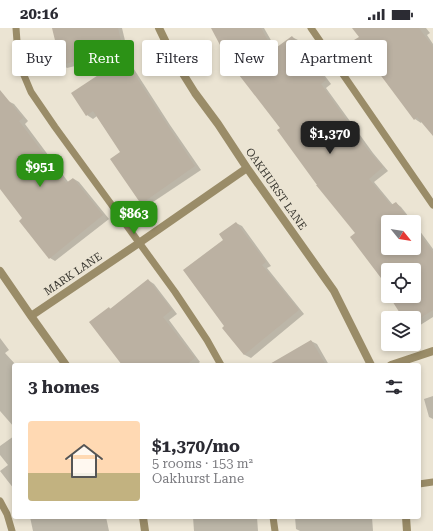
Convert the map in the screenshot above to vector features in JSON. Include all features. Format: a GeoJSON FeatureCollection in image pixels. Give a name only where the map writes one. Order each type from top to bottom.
{"type":"FeatureCollection","features":[{"type":"Feature","properties":{"kind":"street","name":"OAKHURST LANE"},"geometry":{"type":"LineString","coordinates":[[159,28],[175,61],[195,92],[334,291],[370,363]]}},
{"type":"Feature","properties":{"kind":"street","name":"MARK LANE"},"geometry":{"type":"LineString","coordinates":[[31,316],[247,168]]}},
{"type":"Feature","properties":{"kind":"street"},"geometry":{"type":"LineString","coordinates":[[0,271],[65,363]]}},
{"type":"Feature","properties":{"kind":"street"},"geometry":{"type":"LineString","coordinates":[[397,363],[433,351]]}},
{"type":"Feature","properties":{"kind":"street"},"geometry":{"type":"LineString","coordinates":[[143,519],[145,531]]}},
{"type":"Feature","properties":{"kind":"street"},"geometry":{"type":"LineString","coordinates":[[406,519],[407,531]]}},
{"type":"Feature","properties":{"kind":"lane"},"geometry":{"type":"LineString","coordinates":[[16,28],[18,55],[23,73],[31,92],[175,292],[207,340],[220,363]]}},
{"type":"Feature","properties":{"kind":"lane"},"geometry":{"type":"LineString","coordinates":[[311,28],[433,205]]}},
{"type":"Feature","properties":{"kind":"lane"},"geometry":{"type":"LineString","coordinates":[[421,484],[433,482]]}},
{"type":"Feature","properties":{"kind":"lane"},"geometry":{"type":"LineString","coordinates":[[0,501],[7,514],[12,531]]}},
{"type":"Feature","properties":{"kind":"lane"},"geometry":{"type":"LineString","coordinates":[[273,519],[274,531]]}},
{"type":"Feature","properties":{"kind":"building"},"geometry":{"type":"Polygon","coordinates":[[[52,28],[118,28],[121,40],[74,40],[74,62],[66,64],[66,40],[55,40],[52,28]]]}},
{"type":"Feature","properties":{"kind":"building"},"geometry":{"type":"Polygon","coordinates":[[[211,28],[261,28],[268,40],[220,40],[220,45],[211,28]]]}},
{"type":"Feature","properties":{"kind":"building"},"geometry":{"type":"Polygon","coordinates":[[[352,28],[419,28],[433,47],[433,136],[417,117],[414,120],[381,76],[387,76],[387,40],[354,40],[359,37],[352,28]]]}},
{"type":"Feature","properties":{"kind":"building"},"geometry":{"type":"Polygon","coordinates":[[[292,36],[295,40],[287,40],[292,36]]]}},
{"type":"Feature","properties":{"kind":"building"},"geometry":{"type":"Polygon","coordinates":[[[286,40],[286,76],[323,76],[326,80],[321,84],[367,149],[383,167],[369,179],[391,205],[396,202],[406,215],[381,215],[381,255],[421,255],[421,236],[433,252],[433,310],[421,318],[421,311],[399,311],[393,303],[421,303],[421,263],[381,263],[381,278],[350,237],[355,233],[316,185],[277,130],[280,128],[240,76],[278,76],[278,46],[286,40]]]}},
{"type":"Feature","properties":{"kind":"building"},"geometry":{"type":"Polygon","coordinates":[[[134,74],[195,166],[141,204],[110,159],[120,152],[93,111],[86,116],[71,93],[97,76],[134,76],[134,74]]]}},
{"type":"Feature","properties":{"kind":"building"},"geometry":{"type":"Polygon","coordinates":[[[0,90],[23,118],[19,121],[66,183],[73,178],[103,215],[49,259],[19,221],[22,218],[0,189],[0,90]]]}},
{"type":"Feature","properties":{"kind":"building"},"geometry":{"type":"Polygon","coordinates":[[[236,222],[266,262],[262,265],[299,310],[244,355],[222,328],[224,326],[183,270],[223,240],[219,234],[236,222]]]}},
{"type":"Feature","properties":{"kind":"building"},"geometry":{"type":"Polygon","coordinates":[[[148,279],[172,310],[163,317],[195,358],[189,363],[120,363],[89,322],[109,307],[110,309],[148,279]]]}},
{"type":"Feature","properties":{"kind":"building"},"geometry":{"type":"Polygon","coordinates":[[[311,340],[325,363],[271,363],[311,340]]]}}]}
